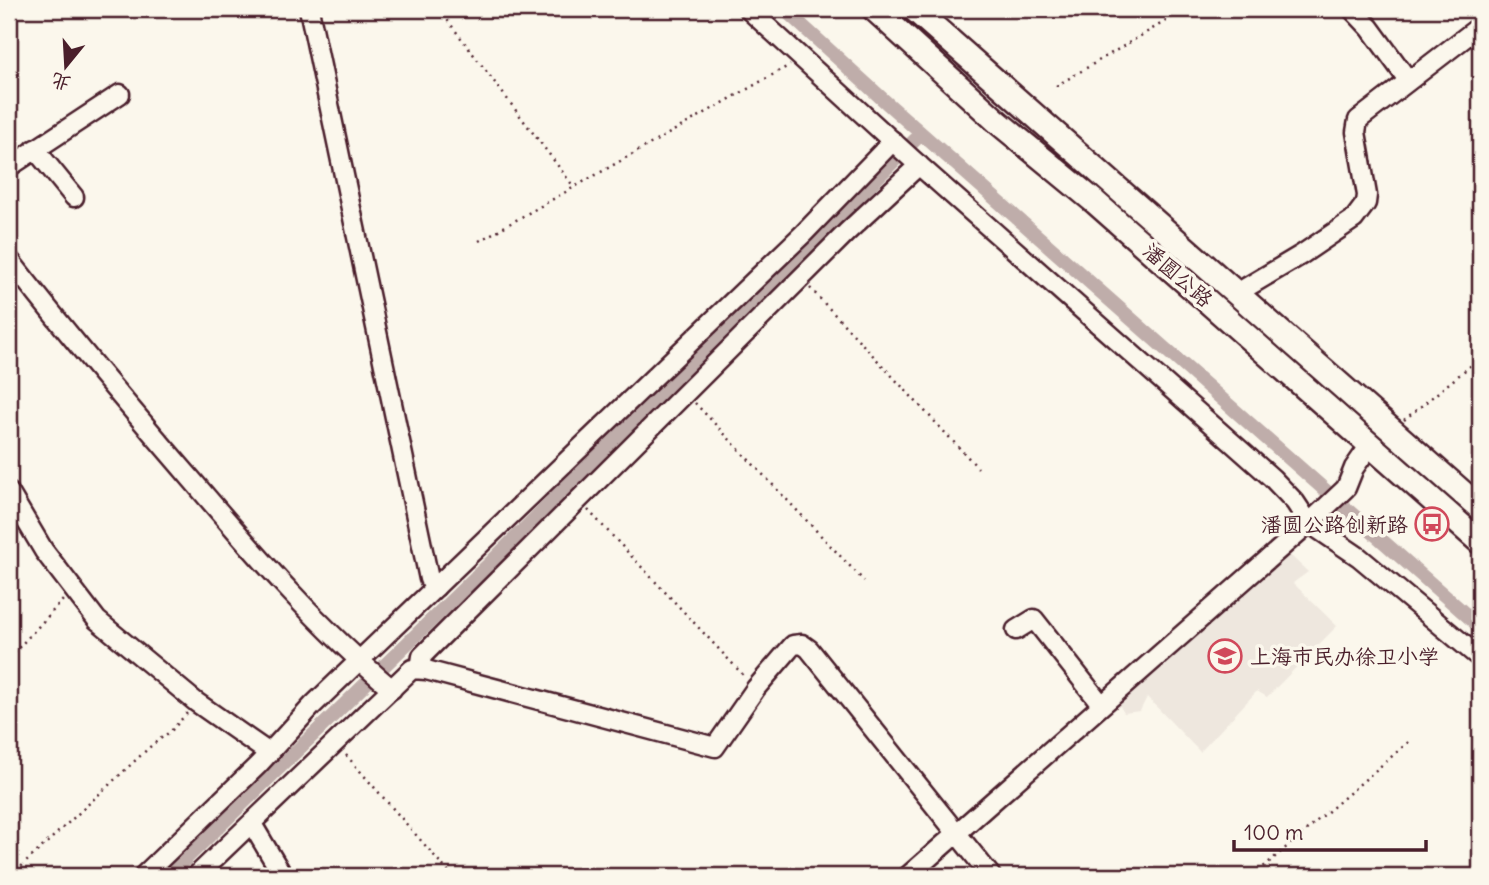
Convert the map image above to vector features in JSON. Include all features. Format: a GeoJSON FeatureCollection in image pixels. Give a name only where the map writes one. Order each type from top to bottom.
{"type":"FeatureCollection","features":[{"type":"Feature","properties":{"kind":"main road","name":"潘圆公路"},"geometry":{"type":"LineString","coordinates":[[874,9],[999,123],[1095,202],[1480,542]]}},
{"type":"Feature","properties":{"kind":"main road","name":"潘圆公路"},"geometry":{"type":"LineString","coordinates":[[914,9],[1480,508]]}},
{"type":"Feature","properties":{"kind":"street"},"geometry":{"type":"LineString","coordinates":[[309,9],[429,579],[436,587]]}},
{"type":"Feature","properties":{"kind":"street"},"geometry":{"type":"LineString","coordinates":[[748,9],[1272,478],[1312,519],[1480,659]]}},
{"type":"Feature","properties":{"kind":"street"},"geometry":{"type":"LineString","coordinates":[[1352,9],[1370,28],[1408,80]]}},
{"type":"Feature","properties":{"kind":"street"},"geometry":{"type":"LineString","coordinates":[[1237,293],[1301,255],[1362,211],[1367,195],[1356,132],[1358,120],[1480,26]]}},
{"type":"Feature","properties":{"kind":"street"},"geometry":{"type":"LineString","coordinates":[[9,166],[120,94]]}},
{"type":"Feature","properties":{"kind":"street"},"geometry":{"type":"LineString","coordinates":[[143,876],[362,663],[436,587],[895,142]]}},
{"type":"Feature","properties":{"kind":"street"},"geometry":{"type":"LineString","coordinates":[[35,149],[74,197]]}},
{"type":"Feature","properties":{"kind":"street"},"geometry":{"type":"LineString","coordinates":[[420,669],[422,656],[580,501],[916,162]]}},
{"type":"Feature","properties":{"kind":"street"},"geometry":{"type":"LineString","coordinates":[[9,259],[73,341],[285,588],[389,686]]}},
{"type":"Feature","properties":{"kind":"street"},"geometry":{"type":"LineString","coordinates":[[908,876],[1346,488],[1354,468],[1370,445]]}},
{"type":"Feature","properties":{"kind":"street"},"geometry":{"type":"LineString","coordinates":[[9,492],[44,551],[72,591],[97,620],[196,702],[269,753]]}},
{"type":"Feature","properties":{"kind":"street"},"geometry":{"type":"LineString","coordinates":[[1016,630],[1034,619],[1101,704]]}},
{"type":"Feature","properties":{"kind":"street"},"geometry":{"type":"LineString","coordinates":[[196,876],[336,743],[389,686],[412,669],[715,747],[756,688],[793,645],[802,644],[809,649],[991,876]]}},
{"type":"Feature","properties":{"kind":"street"},"geometry":{"type":"LineString","coordinates":[[252,824],[283,876]]}},
{"type":"Feature","properties":{"kind":"path"},"geometry":{"type":"LineString","coordinates":[[439,9],[574,187]]}},
{"type":"Feature","properties":{"kind":"path"},"geometry":{"type":"LineString","coordinates":[[1056,86],[1186,9]]}},
{"type":"Feature","properties":{"kind":"path"},"geometry":{"type":"LineString","coordinates":[[479,241],[803,58]]}},
{"type":"Feature","properties":{"kind":"path"},"geometry":{"type":"LineString","coordinates":[[801,278],[978,468]]}},
{"type":"Feature","properties":{"kind":"path"},"geometry":{"type":"LineString","coordinates":[[1394,432],[1411,413],[1480,358]]}},
{"type":"Feature","properties":{"kind":"path"},"geometry":{"type":"LineString","coordinates":[[686,394],[864,581]]}},
{"type":"Feature","properties":{"kind":"path"},"geometry":{"type":"LineString","coordinates":[[580,501],[756,688]]}},
{"type":"Feature","properties":{"kind":"path"},"geometry":{"type":"LineString","coordinates":[[9,658],[72,591]]}},
{"type":"Feature","properties":{"kind":"path"},"geometry":{"type":"LineString","coordinates":[[11,876],[152,745],[171,731],[196,702]]}},
{"type":"Feature","properties":{"kind":"path"},"geometry":{"type":"LineString","coordinates":[[1253,876],[1412,739]]}},
{"type":"Feature","properties":{"kind":"path"},"geometry":{"type":"LineString","coordinates":[[336,743],[452,876]]}},
{"type":"Feature","properties":{"kind":"shaded area","name":"上海市民办徐卫小学"},"geometry":{"type":"Polygon","coordinates":[[[1275,541],[1308,572],[1293,583],[1337,626],[1267,697],[1257,691],[1200,752],[1147,697],[1140,711],[1124,713],[1108,686],[1275,541]]]}},
{"type":"Feature","properties":{"kind":"waterway"},"geometry":{"type":"LineString","coordinates":[[784,9],[1480,627]]}},
{"type":"Feature","properties":{"kind":"waterway"},"geometry":{"type":"LineString","coordinates":[[168,876],[491,562],[921,134]]}},
{"type":"Feature","properties":{"kind":"place","name":"潘圆公路创新路"},"geometry":{"type":"Point","coordinates":[1432,524]}},
{"type":"Feature","properties":{"kind":"place","name":"上海市民办徐卫小学"},"geometry":{"type":"Point","coordinates":[1225,656]}}]}
